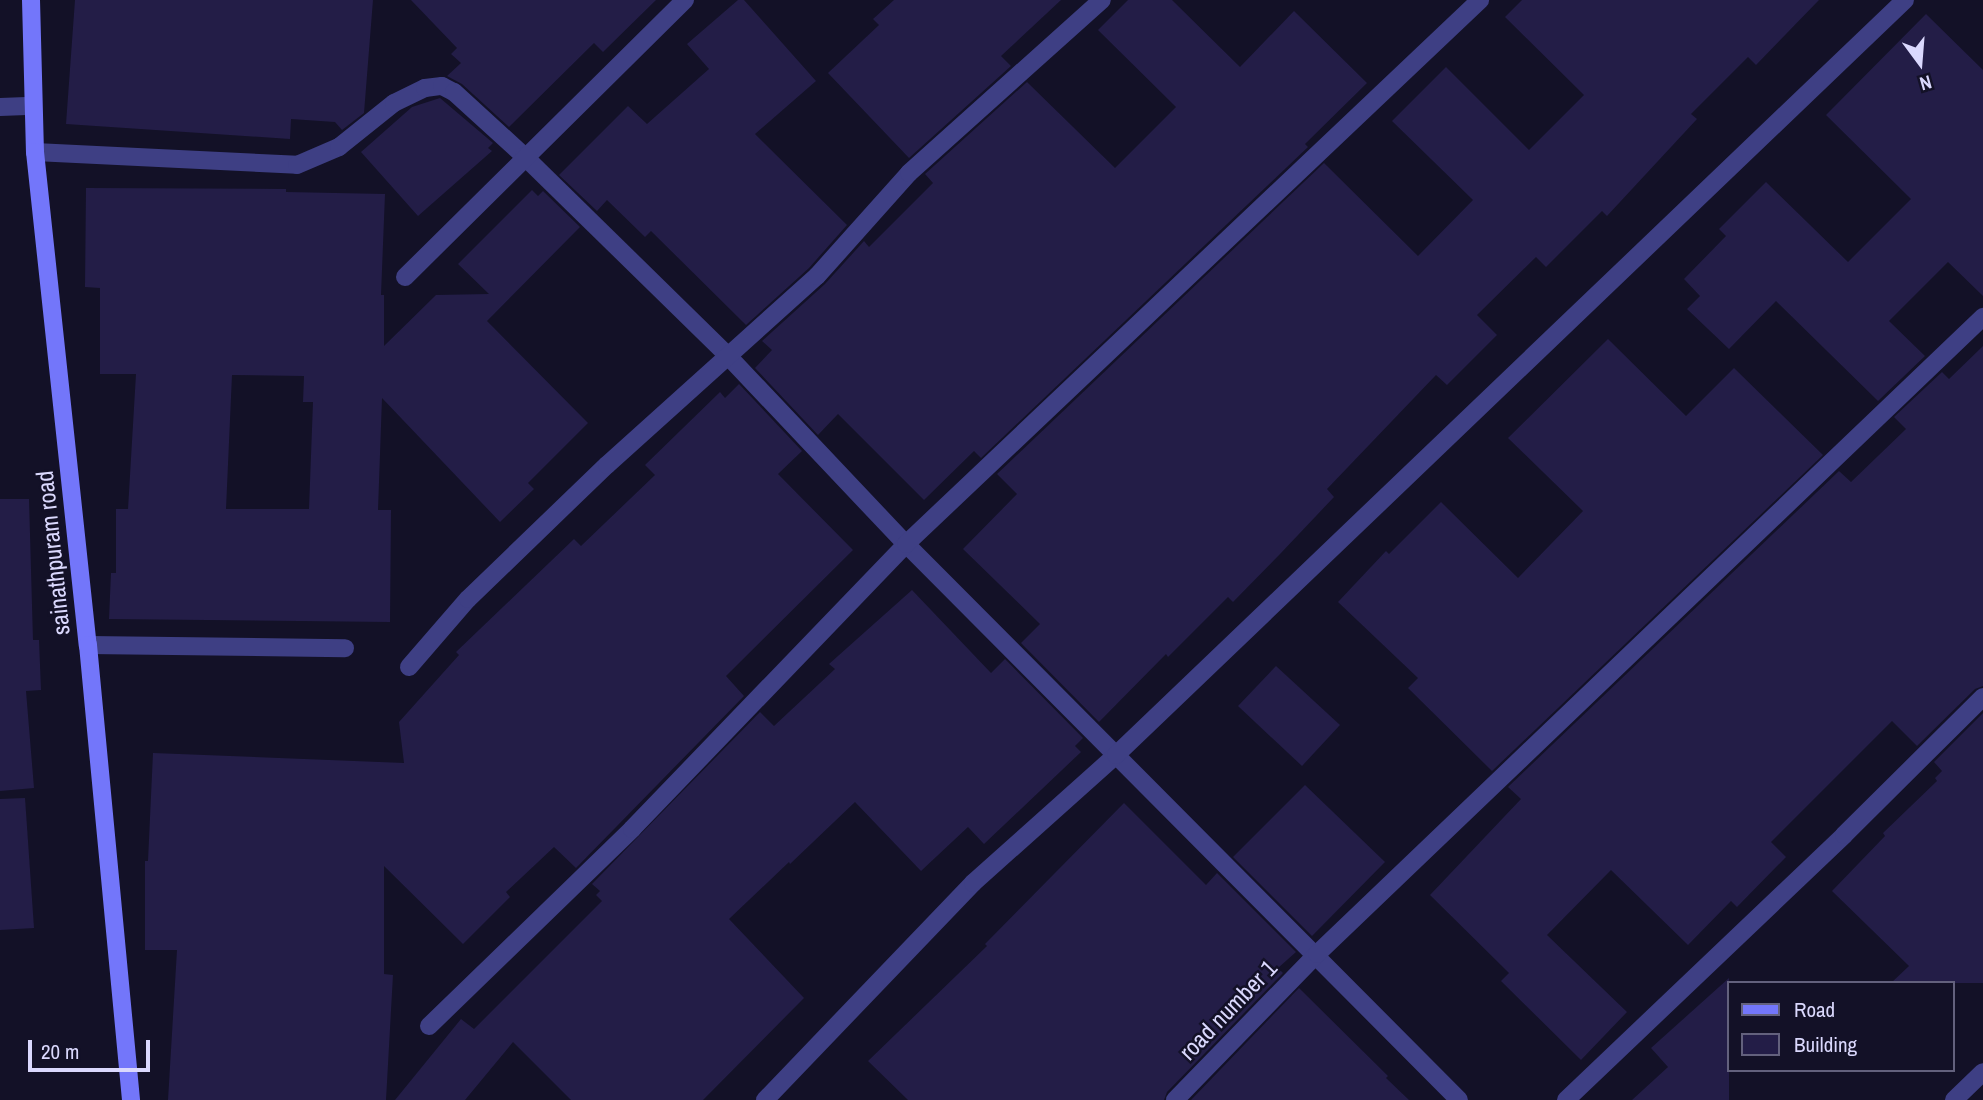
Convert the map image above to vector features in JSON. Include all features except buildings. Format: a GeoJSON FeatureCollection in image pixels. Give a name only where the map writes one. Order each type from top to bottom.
{"type":"FeatureCollection","features":[{"type":"Feature","properties":{"kind":"street","name":"sainathpuram road"},"geometry":{"type":"LineString","coordinates":[[31,0],[35,152],[88,645],[131,1100]]}},
{"type":"Feature","properties":{"kind":"street"},"geometry":{"type":"LineString","coordinates":[[405,277],[524,156],[685,0]]}},
{"type":"Feature","properties":{"kind":"street"},"geometry":{"type":"LineString","coordinates":[[409,667],[478,589],[607,465],[817,276],[909,173],[1102,0]]}},
{"type":"Feature","properties":{"kind":"street"},"geometry":{"type":"LineString","coordinates":[[429,1026],[632,829],[906,544],[1480,0]]}},
{"type":"Feature","properties":{"kind":"street"},"geometry":{"type":"LineString","coordinates":[[765,1100],[973,883],[1116,755],[1905,0]]}},
{"type":"Feature","properties":{"kind":"street"},"geometry":{"type":"LineString","coordinates":[[35,152],[297,165],[339,147],[394,103],[425,88],[442,86],[454,92],[524,156],[728,356],[906,544],[1317,954],[1459,1100]]}},
{"type":"Feature","properties":{"kind":"street"},"geometry":{"type":"LineString","coordinates":[[0,107],[33,106]]}},
{"type":"Feature","properties":{"kind":"street","name":"road number 1"},"geometry":{"type":"LineString","coordinates":[[1175,1100],[1317,954],[1983,317]]}},
{"type":"Feature","properties":{"kind":"street"},"geometry":{"type":"LineString","coordinates":[[88,645],[345,648]]}},
{"type":"Feature","properties":{"kind":"street"},"geometry":{"type":"LineString","coordinates":[[1566,1100],[1844,835],[1983,697]]}},
{"type":"Feature","properties":{"kind":"street"},"geometry":{"type":"LineString","coordinates":[[1954,1100],[1983,1072]]}}]}
